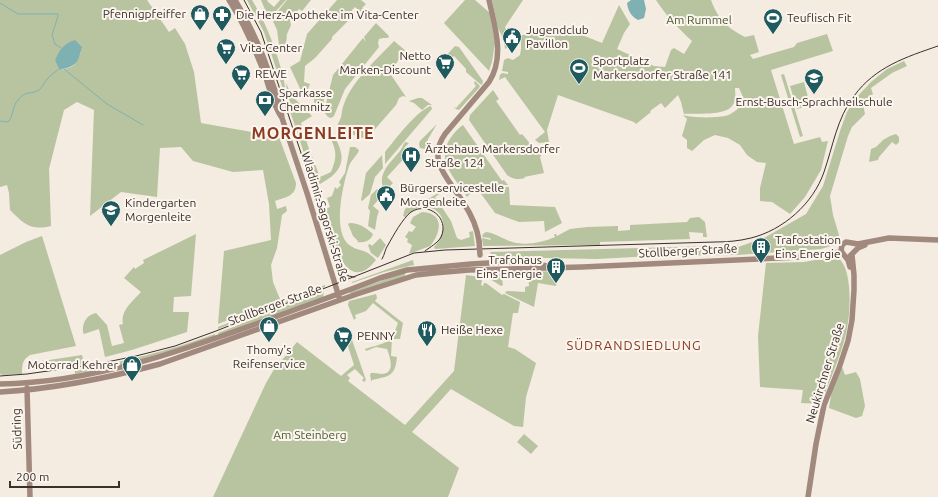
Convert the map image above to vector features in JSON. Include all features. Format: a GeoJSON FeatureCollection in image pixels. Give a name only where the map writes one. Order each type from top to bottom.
{"type":"FeatureCollection","features":[{"type":"Feature","properties":{"kind":"main road","name":"Wladimir-Sagorski-Straße"},"geometry":{"type":"LineString","coordinates":[[229,0],[251,41],[266,77],[276,110],[282,118]]}},
{"type":"Feature","properties":{"kind":"main road","name":"Wladimir-Sagorski-Straße"},"geometry":{"type":"LineString","coordinates":[[235,0],[251,29],[281,108],[282,118],[339,297]]}},
{"type":"Feature","properties":{"kind":"main road"},"geometry":{"type":"LineString","coordinates":[[481,267],[479,241],[474,221],[442,172],[439,165],[437,152],[440,140],[489,82],[494,72],[498,49],[489,0]]}},
{"type":"Feature","properties":{"kind":"main road","name":"Stollberger Straße"},"geometry":{"type":"LineString","coordinates":[[847,252],[846,242],[854,244],[904,238],[938,240]]}},
{"type":"Feature","properties":{"kind":"main road","name":"Stollberger Straße"},"geometry":{"type":"LineString","coordinates":[[0,392],[27,387],[78,382],[160,364],[339,297],[416,275],[481,267],[559,268],[800,257],[847,252],[873,241]]}},
{"type":"Feature","properties":{"kind":"main road","name":"Neukirchner Straße"},"geometry":{"type":"LineString","coordinates":[[808,497],[824,405],[848,340],[852,320],[853,279],[847,252],[854,244]]}},
{"type":"Feature","properties":{"kind":"main road","name":"Stollberger Straße"},"geometry":{"type":"LineString","coordinates":[[0,384],[27,387]]}},
{"type":"Feature","properties":{"kind":"main road","name":"Südring"},"geometry":{"type":"LineString","coordinates":[[27,387],[30,497]]}},
{"type":"Feature","properties":{"kind":"green space"},"geometry":{"type":"Polygon","coordinates":[[[0,0],[147,0],[169,32],[175,28],[185,44],[194,72],[201,123],[279,137],[296,183],[294,191],[290,195],[275,201],[277,209],[286,206],[287,211],[282,215],[277,248],[271,265],[273,282],[280,299],[218,324],[224,251],[271,240],[269,204],[263,170],[233,172],[193,161],[181,147],[160,148],[157,197],[121,192],[90,216],[94,110],[77,102],[64,110],[49,169],[51,226],[38,228],[24,223],[10,210],[7,185],[0,187],[0,0]],[[81,52],[55,61],[61,70],[73,66],[81,52]]]}},
{"type":"Feature","properties":{"kind":"green space"},"geometry":{"type":"Polygon","coordinates":[[[247,0],[252,0],[270,36],[283,76],[288,104],[264,32],[247,0]]]}},
{"type":"Feature","properties":{"kind":"green space"},"geometry":{"type":"Polygon","coordinates":[[[261,0],[268,0],[267,1],[274,7],[280,0],[286,0],[270,16],[266,12],[261,0]]]}},
{"type":"Feature","properties":{"kind":"green space"},"geometry":{"type":"Polygon","coordinates":[[[287,0],[311,0],[302,11],[299,9],[290,21],[291,25],[287,34],[284,48],[279,45],[277,30],[271,17],[287,0]]]}},
{"type":"Feature","properties":{"kind":"green space"},"geometry":{"type":"Polygon","coordinates":[[[337,0],[361,0],[366,4],[362,8],[364,11],[362,13],[355,7],[352,10],[351,18],[332,37],[332,39],[315,58],[305,66],[304,82],[310,84],[306,94],[303,95],[290,67],[300,61],[307,34],[337,0]]]}},
{"type":"Feature","properties":{"kind":"green space"},"geometry":{"type":"Polygon","coordinates":[[[465,0],[475,0],[490,13],[495,43],[489,71],[444,23],[465,0]]]}},
{"type":"Feature","properties":{"kind":"green space","name":"Am Rummel"},"geometry":{"type":"Polygon","coordinates":[[[492,0],[523,0],[505,27],[507,32],[519,40],[520,36],[549,27],[577,33],[602,43],[619,5],[630,24],[617,49],[654,66],[665,67],[671,50],[674,48],[684,54],[692,41],[672,22],[656,0],[711,0],[720,18],[728,26],[745,37],[754,35],[759,52],[750,55],[753,59],[794,47],[797,43],[827,34],[833,51],[771,70],[794,144],[820,137],[822,142],[828,141],[821,170],[805,197],[790,214],[772,202],[760,201],[760,188],[766,163],[757,162],[747,155],[740,145],[728,138],[715,135],[704,140],[692,151],[687,148],[687,140],[682,136],[687,119],[683,115],[692,117],[721,117],[730,114],[743,104],[743,97],[739,88],[735,88],[734,104],[723,111],[717,113],[684,114],[678,95],[665,108],[661,103],[636,124],[558,95],[547,130],[549,142],[539,143],[535,140],[545,132],[505,77],[499,80],[502,73],[508,74],[508,72],[502,71],[504,60],[508,58],[513,60],[520,55],[521,41],[516,42],[505,49],[504,40],[498,28],[492,0]]]}},
{"type":"Feature","properties":{"kind":"green space"},"geometry":{"type":"Polygon","coordinates":[[[376,23],[389,36],[388,38],[379,39],[379,47],[345,89],[334,116],[331,118],[328,117],[324,112],[333,75],[363,38],[366,42],[364,37],[376,23]]]}},
{"type":"Feature","properties":{"kind":"green space"},"geometry":{"type":"Polygon","coordinates":[[[394,41],[406,51],[389,72],[406,97],[403,96],[399,98],[396,105],[369,136],[371,138],[369,140],[339,130],[337,127],[348,95],[359,79],[394,41]]]}},
{"type":"Feature","properties":{"kind":"green space"},"geometry":{"type":"Polygon","coordinates":[[[455,46],[459,47],[483,81],[482,85],[466,72],[466,69],[454,56],[449,63],[443,59],[455,46]]]}},
{"type":"Feature","properties":{"kind":"green space"},"geometry":{"type":"Polygon","coordinates":[[[904,61],[907,66],[892,73],[871,88],[873,94],[866,99],[863,105],[865,114],[852,127],[848,136],[830,196],[833,215],[839,235],[838,241],[834,245],[821,249],[737,255],[653,256],[597,259],[492,257],[490,252],[738,245],[738,247],[764,238],[806,214],[823,186],[841,128],[847,112],[855,99],[871,82],[887,69],[904,61]]]}},
{"type":"Feature","properties":{"kind":"green space"},"geometry":{"type":"Polygon","coordinates":[[[784,74],[803,136],[800,137],[781,75],[784,74]]]}},
{"type":"Feature","properties":{"kind":"green space"},"geometry":{"type":"Polygon","coordinates":[[[475,81],[480,86],[479,88],[459,110],[453,107],[456,108],[476,86],[474,83],[475,81]]]}},
{"type":"Feature","properties":{"kind":"green space"},"geometry":{"type":"Polygon","coordinates":[[[804,82],[810,105],[797,109],[790,86],[804,82]]]}},
{"type":"Feature","properties":{"kind":"green space"},"geometry":{"type":"Polygon","coordinates":[[[286,83],[292,96],[312,116],[301,123],[320,177],[331,172],[334,162],[335,151],[330,137],[334,136],[339,145],[341,153],[340,166],[331,177],[316,186],[289,108],[291,107],[286,83]]]}},
{"type":"Feature","properties":{"kind":"green space"},"geometry":{"type":"Polygon","coordinates":[[[493,90],[499,99],[496,101],[520,135],[522,134],[533,147],[545,150],[540,157],[544,173],[520,179],[507,175],[469,120],[470,115],[493,90]]]}},
{"type":"Feature","properties":{"kind":"green space"},"geometry":{"type":"Polygon","coordinates":[[[314,96],[324,98],[323,111],[314,102],[314,96]]]}},
{"type":"Feature","properties":{"kind":"green space"},"geometry":{"type":"Polygon","coordinates":[[[422,98],[432,105],[428,105],[422,110],[414,103],[409,101],[422,98]]]}},
{"type":"Feature","properties":{"kind":"green space"},"geometry":{"type":"Polygon","coordinates":[[[431,106],[432,109],[385,164],[385,152],[400,133],[419,113],[431,106]]]}},
{"type":"Feature","properties":{"kind":"green space"},"geometry":{"type":"Polygon","coordinates":[[[437,124],[428,139],[425,149],[420,148],[420,141],[437,124]]]}},
{"type":"Feature","properties":{"kind":"green space"},"geometry":{"type":"Polygon","coordinates":[[[463,125],[502,181],[504,180],[508,185],[483,185],[476,191],[474,190],[467,197],[452,175],[445,160],[447,144],[452,136],[463,125]]]}},
{"type":"Feature","properties":{"kind":"green space"},"geometry":{"type":"Polygon","coordinates":[[[896,134],[899,137],[899,142],[896,145],[892,142],[878,160],[869,162],[871,149],[876,147],[883,140],[896,134]]]}},
{"type":"Feature","properties":{"kind":"green space"},"geometry":{"type":"Polygon","coordinates":[[[405,142],[409,143],[404,148],[409,153],[387,177],[393,183],[385,191],[382,185],[382,180],[385,169],[400,151],[405,142]]]}},
{"type":"Feature","properties":{"kind":"green space"},"geometry":{"type":"Polygon","coordinates":[[[350,147],[355,147],[359,150],[350,164],[344,183],[340,205],[343,236],[349,245],[367,253],[376,260],[365,270],[355,272],[347,267],[340,258],[334,246],[323,210],[330,207],[327,198],[332,196],[335,187],[337,189],[341,185],[339,182],[345,173],[350,147]]]}},
{"type":"Feature","properties":{"kind":"green space"},"geometry":{"type":"Polygon","coordinates":[[[382,155],[383,168],[375,177],[370,194],[362,201],[366,173],[382,155]]]}},
{"type":"Feature","properties":{"kind":"green space"},"geometry":{"type":"Polygon","coordinates":[[[484,187],[509,187],[510,205],[555,207],[562,223],[545,232],[544,221],[519,222],[495,213],[479,191],[484,187]]]}},
{"type":"Feature","properties":{"kind":"green space"},"geometry":{"type":"Polygon","coordinates":[[[446,188],[447,189],[435,197],[451,221],[457,238],[461,240],[470,237],[469,232],[473,231],[475,246],[435,249],[434,247],[441,237],[443,227],[442,219],[438,212],[431,208],[423,207],[414,210],[405,217],[403,216],[405,209],[413,203],[425,201],[446,188]]]}},
{"type":"Feature","properties":{"kind":"green space"},"geometry":{"type":"Polygon","coordinates":[[[377,189],[383,194],[373,206],[379,211],[375,230],[368,226],[370,211],[368,208],[371,195],[377,189]]]}},
{"type":"Feature","properties":{"kind":"green space"},"geometry":{"type":"Polygon","coordinates":[[[314,197],[337,266],[342,273],[350,277],[340,281],[314,197]]]}},
{"type":"Feature","properties":{"kind":"green space"},"geometry":{"type":"Polygon","coordinates":[[[422,212],[429,213],[438,220],[439,224],[437,235],[430,246],[409,254],[412,245],[407,242],[408,239],[405,237],[409,231],[412,232],[416,227],[410,223],[413,217],[422,212]]]}},
{"type":"Feature","properties":{"kind":"green space"},"geometry":{"type":"Polygon","coordinates":[[[699,217],[705,222],[707,237],[703,237],[703,233],[689,232],[690,239],[600,242],[600,245],[483,246],[482,238],[491,240],[490,238],[482,237],[486,232],[513,242],[525,244],[550,239],[555,237],[554,234],[557,236],[570,229],[618,226],[618,231],[630,230],[630,225],[687,222],[690,218],[699,217]]]}},
{"type":"Feature","properties":{"kind":"green space"},"geometry":{"type":"Polygon","coordinates":[[[350,223],[363,226],[373,234],[371,238],[367,241],[357,242],[358,241],[353,236],[348,224],[350,223]]]}},
{"type":"Feature","properties":{"kind":"green space"},"geometry":{"type":"Polygon","coordinates":[[[196,234],[191,296],[174,297],[173,312],[189,312],[187,332],[105,357],[99,329],[84,334],[83,329],[85,320],[96,313],[107,325],[112,346],[124,343],[119,325],[123,324],[123,315],[125,311],[141,292],[124,278],[134,267],[135,269],[144,263],[143,260],[196,234]]]}},
{"type":"Feature","properties":{"kind":"green space"},"geometry":{"type":"Polygon","coordinates":[[[42,236],[76,346],[30,355],[23,363],[22,374],[3,375],[0,374],[0,255],[42,236]]]}},
{"type":"Feature","properties":{"kind":"green space"},"geometry":{"type":"Polygon","coordinates":[[[380,238],[386,245],[378,258],[371,253],[368,245],[370,244],[372,246],[380,238]]]}},
{"type":"Feature","properties":{"kind":"green space"},"geometry":{"type":"Polygon","coordinates":[[[837,256],[846,270],[850,304],[846,334],[842,348],[821,404],[801,403],[803,390],[760,387],[758,336],[766,263],[804,262],[837,256]]]}},
{"type":"Feature","properties":{"kind":"green space"},"geometry":{"type":"Polygon","coordinates":[[[413,260],[414,265],[384,272],[352,283],[352,282],[413,260]]]}},
{"type":"Feature","properties":{"kind":"green space"},"geometry":{"type":"Polygon","coordinates":[[[559,271],[556,286],[538,283],[534,307],[505,293],[507,291],[525,292],[525,287],[529,286],[528,272],[559,271]]]}},
{"type":"Feature","properties":{"kind":"green space"},"geometry":{"type":"Polygon","coordinates":[[[405,273],[405,276],[350,294],[350,292],[405,273]]]}},
{"type":"Feature","properties":{"kind":"green space"},"geometry":{"type":"Polygon","coordinates":[[[501,274],[503,285],[501,286],[490,279],[489,276],[491,275],[501,274]]]}},
{"type":"Feature","properties":{"kind":"green space","name":"Am Steinberg"},"geometry":{"type":"Polygon","coordinates":[[[466,275],[481,277],[481,285],[483,286],[484,283],[486,283],[502,295],[504,294],[520,302],[518,313],[513,313],[508,347],[515,349],[536,363],[526,397],[523,427],[514,426],[451,389],[412,432],[459,468],[448,497],[213,497],[266,383],[273,371],[297,342],[341,376],[354,365],[345,337],[351,339],[366,380],[364,382],[362,380],[364,378],[355,369],[347,375],[350,378],[348,381],[405,425],[454,371],[466,275]]]}},
{"type":"Feature","properties":{"kind":"green space"},"geometry":{"type":"Polygon","coordinates":[[[325,285],[325,287],[218,329],[218,327],[325,285]]]}},
{"type":"Feature","properties":{"kind":"green space"},"geometry":{"type":"Polygon","coordinates":[[[324,291],[323,297],[219,335],[218,333],[324,291]]]}},
{"type":"Feature","properties":{"kind":"green space"},"geometry":{"type":"Polygon","coordinates":[[[376,294],[377,298],[375,301],[403,323],[400,339],[392,339],[391,356],[397,357],[393,372],[383,378],[372,380],[372,382],[370,375],[371,373],[386,373],[389,371],[391,364],[387,349],[376,347],[366,351],[365,349],[387,342],[393,335],[398,323],[373,303],[366,311],[355,315],[356,318],[354,320],[348,305],[349,301],[376,294]]]}},
{"type":"Feature","properties":{"kind":"green space"},"geometry":{"type":"Polygon","coordinates":[[[215,334],[215,336],[217,336],[129,363],[75,374],[75,371],[145,356],[215,334]]]}},
{"type":"Feature","properties":{"kind":"green space"},"geometry":{"type":"Polygon","coordinates":[[[82,355],[84,364],[33,370],[33,364],[36,362],[82,355]]]}},
{"type":"Feature","properties":{"kind":"green space"},"geometry":{"type":"Polygon","coordinates":[[[842,367],[845,375],[856,372],[860,379],[865,406],[862,416],[856,418],[829,408],[832,389],[842,367]]]}},
{"type":"Feature","properties":{"kind":"green space"},"geometry":{"type":"Polygon","coordinates":[[[524,434],[538,446],[531,454],[517,442],[524,434]]]}},
{"type":"Feature","properties":{"kind":"water"},"geometry":{"type":"Polygon","coordinates":[[[631,0],[644,0],[646,9],[644,18],[638,20],[630,13],[627,3],[631,0]]]}},
{"type":"Feature","properties":{"kind":"water"},"geometry":{"type":"Polygon","coordinates":[[[75,40],[82,47],[78,60],[74,65],[60,70],[55,61],[58,54],[64,46],[75,40]]]}},
{"type":"Feature","properties":{"kind":"waterway"},"geometry":{"type":"LineString","coordinates":[[0,3],[18,14],[58,14],[52,35],[55,44],[61,48]]}},
{"type":"Feature","properties":{"kind":"waterway"},"geometry":{"type":"LineString","coordinates":[[0,121],[8,122],[16,102],[25,94],[39,90],[47,79],[59,69]]}},
{"type":"Feature","properties":{"kind":"waterway"},"geometry":{"type":"LineString","coordinates":[[64,69],[107,104],[143,125]]}},
{"type":"Feature","properties":{"kind":"tram line"},"geometry":{"type":"LineString","coordinates":[[244,0],[261,32],[338,265],[345,274],[355,277]]}},
{"type":"Feature","properties":{"kind":"tram line"},"geometry":{"type":"LineString","coordinates":[[0,376],[27,374],[97,364],[175,346],[414,253],[445,250],[724,242],[738,241],[763,234],[785,222],[805,205],[812,195],[824,172],[843,114],[862,86],[881,70],[892,64],[914,54],[938,46]]}},
{"type":"Feature","properties":{"kind":"tram line"},"geometry":{"type":"LineString","coordinates":[[382,259],[395,232],[408,215],[418,209],[430,210],[436,213],[442,224],[443,230],[440,239],[425,251]]}},
{"type":"Feature","properties":{"kind":"place","name":"Pfennigpfeiffer"},"geometry":{"type":"Point","coordinates":[200,31]}},
{"type":"Feature","properties":{"kind":"place","name":"Die Herz-Apotheke im Vita-Center"},"geometry":{"type":"Point","coordinates":[222,32]}},
{"type":"Feature","properties":{"kind":"place","name":"Teuflisch Fit"},"geometry":{"type":"Point","coordinates":[773,35]}},
{"type":"Feature","properties":{"kind":"place","name":"Jugendclub Pavillon"},"geometry":{"type":"Point","coordinates":[512,54]}},
{"type":"Feature","properties":{"kind":"place","name":"Vita-Center"},"geometry":{"type":"Point","coordinates":[226,65]}},
{"type":"Feature","properties":{"kind":"place","name":"Netto Marken-Discount"},"geometry":{"type":"Point","coordinates":[445,80]}},
{"type":"Feature","properties":{"kind":"place","name":"Sportplatz Markersdorfer Straße 141"},"geometry":{"type":"Point","coordinates":[579,85]}},
{"type":"Feature","properties":{"kind":"place","name":"REWE"},"geometry":{"type":"Point","coordinates":[241,91]}},
{"type":"Feature","properties":{"kind":"place","name":"Ernst-Busch-Sprachheilschule"},"geometry":{"type":"Point","coordinates":[814,95]}},
{"type":"Feature","properties":{"kind":"place","name":"Sparkasse Chemnitz"},"geometry":{"type":"Point","coordinates":[265,117]}},
{"type":"Feature","properties":{"kind":"place","name":"Ärztehaus Markersdorfer Straße 124"},"geometry":{"type":"Point","coordinates":[411,173]}},
{"type":"Feature","properties":{"kind":"place","name":"Bürgerservicestelle Morgenleite"},"geometry":{"type":"Point","coordinates":[386,212]}},
{"type":"Feature","properties":{"kind":"place","name":"Kindergarten Morgenleite"},"geometry":{"type":"Point","coordinates":[111,227]}},
{"type":"Feature","properties":{"kind":"place","name":"Trafostation Eins Energie"},"geometry":{"type":"Point","coordinates":[761,264]}},
{"type":"Feature","properties":{"kind":"place","name":"Trafohaus Eins Energie"},"geometry":{"type":"Point","coordinates":[556,284]}},
{"type":"Feature","properties":{"kind":"place","name":"Thomy's Reifenservice"},"geometry":{"type":"Point","coordinates":[269,343]}},
{"type":"Feature","properties":{"kind":"place","name":"Heiße Hexe"},"geometry":{"type":"Point","coordinates":[427,347]}},
{"type":"Feature","properties":{"kind":"place","name":"PENNY"},"geometry":{"type":"Point","coordinates":[343,353]}},
{"type":"Feature","properties":{"kind":"place","name":"Motorrad Kehrer"},"geometry":{"type":"Point","coordinates":[132,382]}},
{"type":"Feature","properties":{"kind":"district","name":"MORGENLEITE"},"geometry":{"type":"Point","coordinates":[313,133]}},
{"type":"Feature","properties":{"kind":"district","name":"SÜDRANDSIEDLUNG"},"geometry":{"type":"Point","coordinates":[634,345]}}]}
